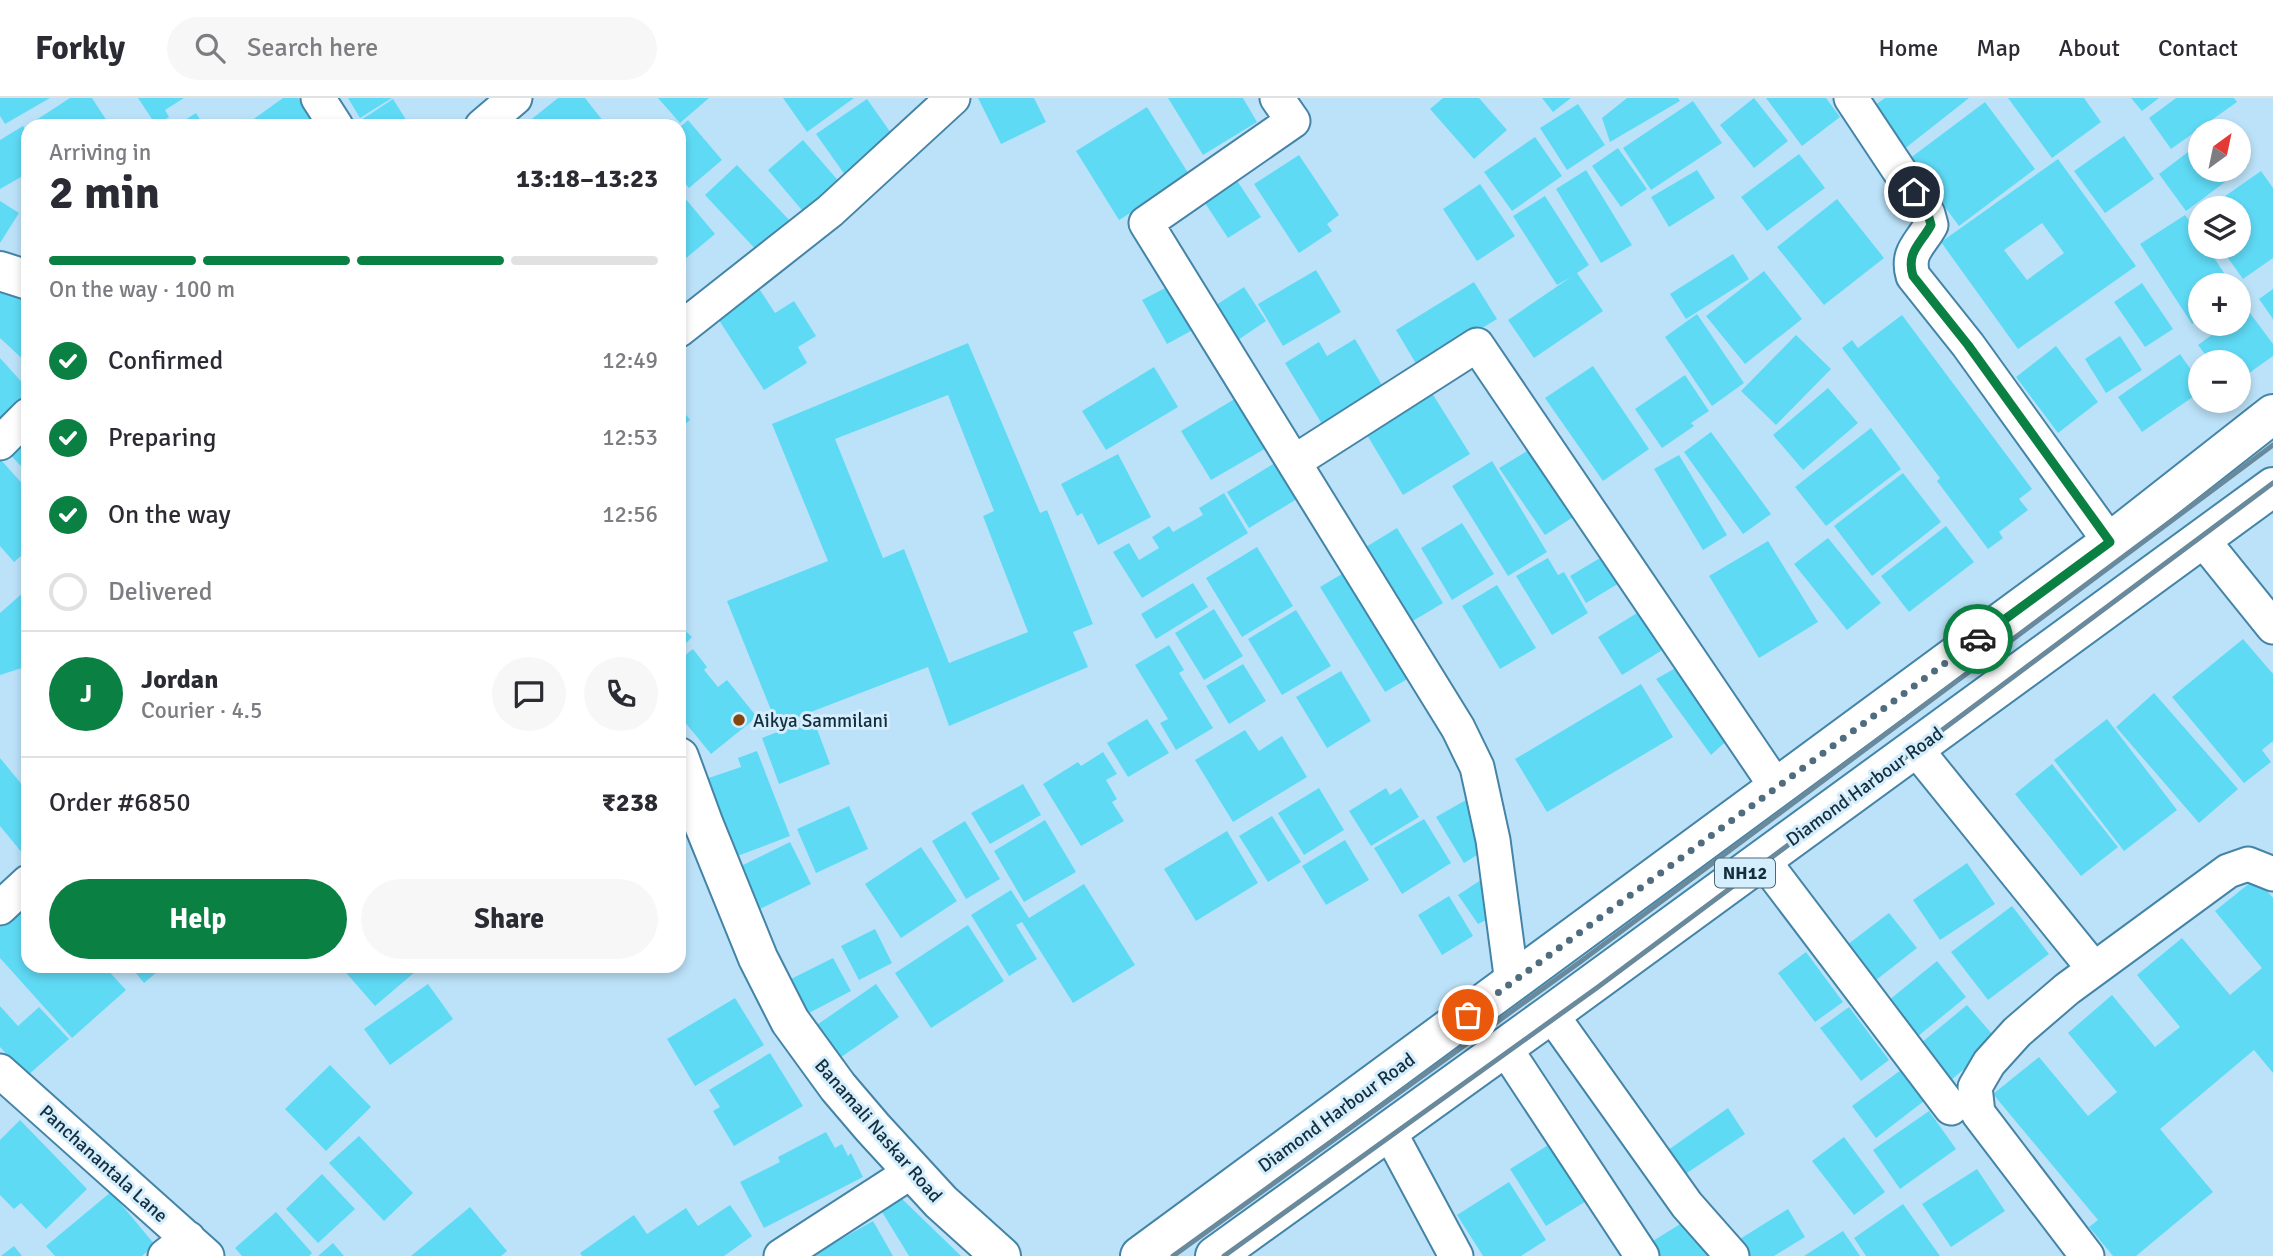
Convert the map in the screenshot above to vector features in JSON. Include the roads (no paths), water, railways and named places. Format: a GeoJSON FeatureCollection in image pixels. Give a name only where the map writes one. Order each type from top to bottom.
{"type":"FeatureCollection","features":[{"type":"Feature","properties":{"kind":"main road"},"geometry":{"type":"LineString","coordinates":[[0,271],[21,278]]}},
{"type":"Feature","properties":{"kind":"main road","name":"Diamond Harbour Road"},"geometry":{"type":"LineString","coordinates":[[1140,1256],[2110,542],[2273,414]]}},
{"type":"Feature","properties":{"kind":"main road","name":"Diamond Harbour Road"},"geometry":{"type":"LineString","coordinates":[[1215,1256],[2273,487]]}},
{"type":"Feature","properties":{"kind":"main road","name":"Banamali Naskar Road"},"geometry":{"type":"LineString","coordinates":[[686,776],[753,946],[790,1021],[838,1087],[942,1202],[1001,1256]]}},
{"type":"Feature","properties":{"kind":"street"},"geometry":{"type":"LineString","coordinates":[[318,98],[332,119]]}},
{"type":"Feature","properties":{"kind":"street"},"geometry":{"type":"LineString","coordinates":[[490,119],[515,98]]}},
{"type":"Feature","properties":{"kind":"street"},"geometry":{"type":"LineString","coordinates":[[686,324],[830,211],[953,98]]}},
{"type":"Feature","properties":{"kind":"street"},"geometry":{"type":"LineString","coordinates":[[1276,98],[1293,121],[1146,223],[1458,728],[1477,767],[1493,840],[1511,983]]}},
{"type":"Feature","properties":{"kind":"street"},"geometry":{"type":"LineString","coordinates":[[1851,98],[1928,214],[1931,225],[1913,251],[1909,263],[1913,276],[1968,345],[2110,542]]}},
{"type":"Feature","properties":{"kind":"street"},"geometry":{"type":"LineString","coordinates":[[1294,462],[1477,345],[1777,788]]}},
{"type":"Feature","properties":{"kind":"street"},"geometry":{"type":"LineString","coordinates":[[0,443],[21,422]]}},
{"type":"Feature","properties":{"kind":"street"},"geometry":{"type":"LineString","coordinates":[[2202,540],[2273,627]]}},
{"type":"Feature","properties":{"kind":"street"},"geometry":{"type":"LineString","coordinates":[[1915,748],[2094,969]]}},
{"type":"Feature","properties":{"kind":"street"},"geometry":{"type":"LineString","coordinates":[[1763,860],[1951,1108]]}},
{"type":"Feature","properties":{"kind":"street"},"geometry":{"type":"LineString","coordinates":[[2087,1256],[1978,1113],[1975,1087],[1989,1063],[2017,1032],[2067,989],[2228,871],[2248,864],[2273,874]]}},
{"type":"Feature","properties":{"kind":"street"},"geometry":{"type":"LineString","coordinates":[[0,908],[21,888]]}},
{"type":"Feature","properties":{"kind":"street"},"geometry":{"type":"LineString","coordinates":[[1551,1014],[1687,1205],[1732,1256]]}},
{"type":"Feature","properties":{"kind":"street"},"geometry":{"type":"LineString","coordinates":[[1504,1048],[1642,1256]]}},
{"type":"Feature","properties":{"kind":"street","name":"Panchanantala Lane"},"geometry":{"type":"LineString","coordinates":[[0,1071],[187,1250]]}},
{"type":"Feature","properties":{"kind":"street"},"geometry":{"type":"LineString","coordinates":[[1389,1131],[1457,1256]]}},
{"type":"Feature","properties":{"kind":"street"},"geometry":{"type":"LineString","coordinates":[[781,1256],[914,1170]]}},
{"type":"Feature","properties":{"kind":"railway"},"geometry":{"type":"LineString","coordinates":[[1173,1256],[1580,962],[2273,445]]}},
{"type":"Feature","properties":{"kind":"railway"},"geometry":{"type":"LineString","coordinates":[[1224,1256],[1598,987],[2273,483]]}},
{"type":"Feature","properties":{"kind":"place","name":"Aikya Sammilani"},"geometry":{"type":"Point","coordinates":[739,720]}}]}
